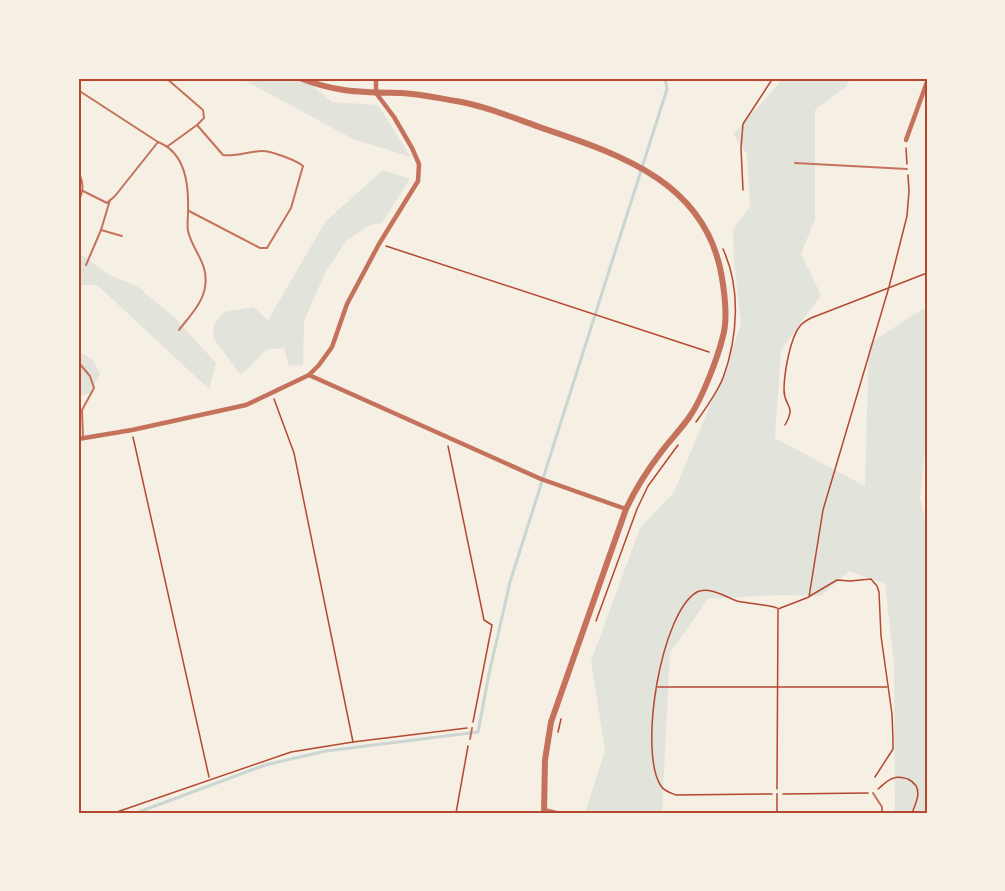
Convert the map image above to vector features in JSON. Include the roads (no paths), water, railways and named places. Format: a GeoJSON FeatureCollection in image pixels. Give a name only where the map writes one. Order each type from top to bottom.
{"type":"FeatureCollection","features":[{"type":"Feature","properties":{"kind":"street"},"geometry":{"type":"LineString","coordinates":[[300,78],[323,87],[376,93],[415,94],[459,101],[490,109],[616,155],[662,179],[693,208],[709,236],[720,264],[726,299],[724,334],[691,415],[640,482],[626,509],[551,722],[545,760],[544,811]]}},
{"type":"Feature","properties":{"kind":"street"},"geometry":{"type":"LineString","coordinates":[[81,438],[132,430],[246,405],[309,375],[332,347],[347,304],[379,243],[418,181],[418,164],[412,148],[394,117],[376,93],[376,78]]}},
{"type":"Feature","properties":{"kind":"street"},"geometry":{"type":"LineString","coordinates":[[906,140],[927,82]]}},
{"type":"Feature","properties":{"kind":"street"},"geometry":{"type":"LineString","coordinates":[[309,375],[541,479],[626,509]]}},
{"type":"Feature","properties":{"kind":"lane"},"geometry":{"type":"LineString","coordinates":[[166,78],[202,110],[204,118],[168,146]]}},
{"type":"Feature","properties":{"kind":"lane"},"geometry":{"type":"LineString","coordinates":[[78,90],[158,142],[168,146],[181,162],[187,180],[188,230],[206,268],[206,286],[203,297],[179,330]]}},
{"type":"Feature","properties":{"kind":"lane"},"geometry":{"type":"LineString","coordinates":[[188,210],[260,248],[267,248],[291,208],[303,166],[298,162],[264,151],[223,156],[197,125]]}},
{"type":"Feature","properties":{"kind":"lane"},"geometry":{"type":"LineString","coordinates":[[86,265],[110,201],[158,142]]}},
{"type":"Feature","properties":{"kind":"lane"},"geometry":{"type":"LineString","coordinates":[[795,164],[907,169]]}},
{"type":"Feature","properties":{"kind":"lane"},"geometry":{"type":"LineString","coordinates":[[78,172],[83,191],[78,202]]}},
{"type":"Feature","properties":{"kind":"lane"},"geometry":{"type":"LineString","coordinates":[[83,191],[107,203],[110,201]]}},
{"type":"Feature","properties":{"kind":"lane"},"geometry":{"type":"LineString","coordinates":[[101,230],[122,236]]}},
{"type":"Feature","properties":{"kind":"lane"},"geometry":{"type":"LineString","coordinates":[[78,362],[90,376],[94,388],[82,411],[81,438]]}},
{"type":"Feature","properties":{"kind":"lane"},"geometry":{"type":"LineString","coordinates":[[470,739],[472,728]]}},
{"type":"Feature","properties":{"kind":"lane"},"geometry":{"type":"LineString","coordinates":[[873,793],[882,807],[882,813]]}},
{"type":"Feature","properties":{"kind":"lane"},"geometry":{"type":"LineString","coordinates":[[777,794],[777,813]]}},
{"type":"Feature","properties":{"kind":"lane"},"geometry":{"type":"LineString","coordinates":[[544,811],[562,813]]}},
{"type":"Feature","properties":{"kind":"waterway"},"geometry":{"type":"LineString","coordinates":[[136,813],[265,765],[326,751],[478,732],[510,582],[667,89],[665,78]]}}]}
